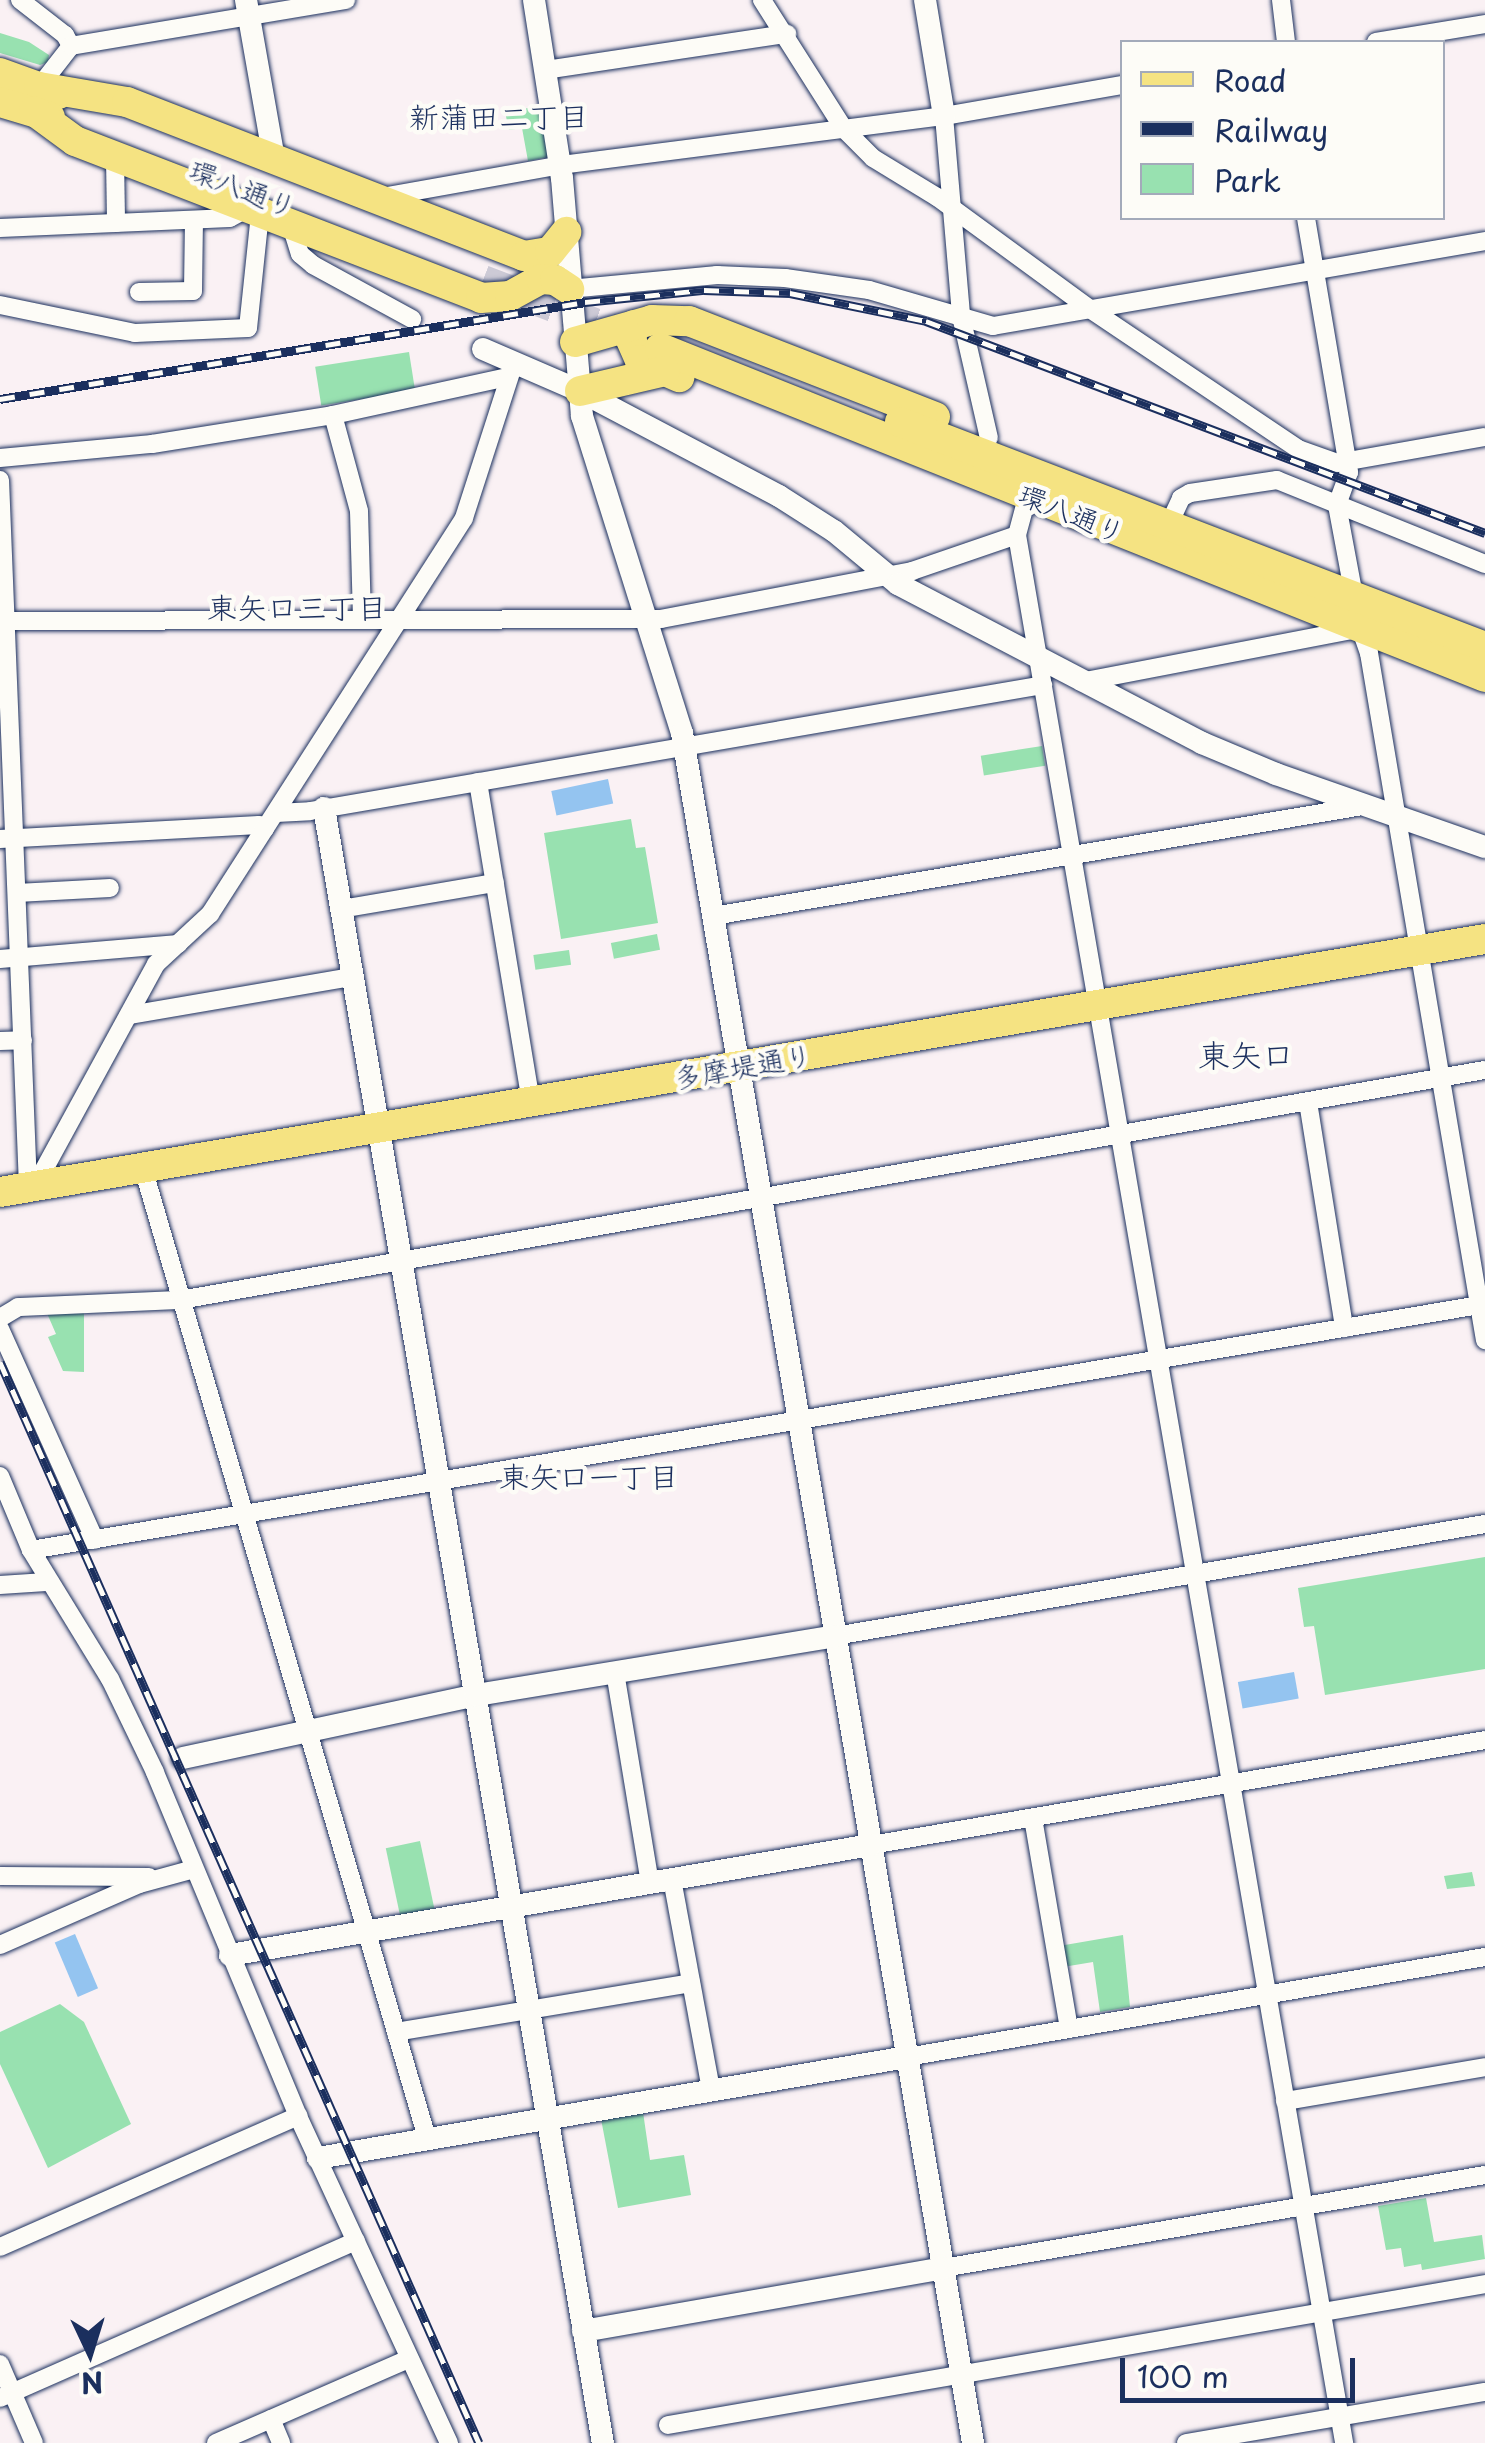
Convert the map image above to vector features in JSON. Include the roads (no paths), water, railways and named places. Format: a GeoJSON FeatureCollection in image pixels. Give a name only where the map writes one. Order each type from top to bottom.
{"type":"FeatureCollection","features":[{"type":"Feature","properties":{"kind":"main road"},"geometry":{"type":"LineString","coordinates":[[25,88],[127,102],[380,200],[496,265],[524,270],[521,290]]}},
{"type":"Feature","properties":{"kind":"main road"},"geometry":{"type":"LineString","coordinates":[[25,88],[75,141],[481,298],[510,296],[548,279],[569,289]]}},
{"type":"Feature","properties":{"kind":"main road","name":"環八通り"},"geometry":{"type":"LineString","coordinates":[[0,102],[25,88],[496,265]]}},
{"type":"Feature","properties":{"kind":"main road"},"geometry":{"type":"LineString","coordinates":[[496,265],[544,255],[555,248],[566,232]]}},
{"type":"Feature","properties":{"kind":"main road"},"geometry":{"type":"LineString","coordinates":[[574,342],[634,326],[667,318],[689,321],[990,438],[1076,478],[1101,512],[1021,522],[664,351],[640,360],[634,351],[634,326]]}},
{"type":"Feature","properties":{"kind":"main road"},"geometry":{"type":"LineString","coordinates":[[580,392],[664,351]]}},
{"type":"Feature","properties":{"kind":"main road","name":"環八通り"},"geometry":{"type":"LineString","coordinates":[[664,351],[1101,512],[1360,628],[1485,677]]}},
{"type":"Feature","properties":{"kind":"main road","name":"環八通り"},"geometry":{"type":"LineString","coordinates":[[1101,512],[1170,522],[1485,647]]}},
{"type":"Feature","properties":{"kind":"main road","name":"多摩堤通り"},"geometry":{"type":"LineString","coordinates":[[21,1188],[1485,939]]}},
{"type":"Feature","properties":{"kind":"street"},"geometry":{"type":"LineString","coordinates":[[20,0],[65,35],[71,46]]}},
{"type":"Feature","properties":{"kind":"street"},"geometry":{"type":"LineString","coordinates":[[25,88],[71,46],[247,8],[346,0]]}},
{"type":"Feature","properties":{"kind":"street"},"geometry":{"type":"LineString","coordinates":[[534,0],[561,165],[582,416],[684,747],[973,2443]]}},
{"type":"Feature","properties":{"kind":"street"},"geometry":{"type":"LineString","coordinates":[[762,0],[844,128],[873,158],[953,208],[1090,308],[1298,450],[1337,463],[1485,437]]}},
{"type":"Feature","properties":{"kind":"street"},"geometry":{"type":"LineString","coordinates":[[924,0],[944,116],[960,316],[990,438]]}},
{"type":"Feature","properties":{"kind":"street"},"geometry":{"type":"LineString","coordinates":[[1281,0],[1286,40]]}},
{"type":"Feature","properties":{"kind":"street"},"geometry":{"type":"LineString","coordinates":[[247,8],[274,159]]}},
{"type":"Feature","properties":{"kind":"street"},"geometry":{"type":"LineString","coordinates":[[1388,40],[1485,24]]}},
{"type":"Feature","properties":{"kind":"street"},"geometry":{"type":"LineString","coordinates":[[545,70],[786,34]]}},
{"type":"Feature","properties":{"kind":"street"},"geometry":{"type":"LineString","coordinates":[[380,200],[561,165],[944,116],[1120,86]]}},
{"type":"Feature","properties":{"kind":"street"},"geometry":{"type":"LineString","coordinates":[[116,158],[116,223]]}},
{"type":"Feature","properties":{"kind":"street"},"geometry":{"type":"LineString","coordinates":[[0,228],[230,218],[254,211],[248,328],[135,332],[0,305]]}},
{"type":"Feature","properties":{"kind":"street"},"geometry":{"type":"LineString","coordinates":[[140,292],[193,291],[194,220]]}},
{"type":"Feature","properties":{"kind":"street"},"geometry":{"type":"LineString","coordinates":[[1306,220],[1349,472],[1337,505],[1360,628],[1369,652],[1485,1340]]}},
{"type":"Feature","properties":{"kind":"street"},"geometry":{"type":"LineString","coordinates":[[290,225],[296,246],[313,265],[412,319]]}},
{"type":"Feature","properties":{"kind":"street"},"geometry":{"type":"LineString","coordinates":[[569,289],[718,275],[775,278],[869,290],[993,326],[1485,241]]}},
{"type":"Feature","properties":{"kind":"street"},"geometry":{"type":"LineString","coordinates":[[483,349],[511,370],[580,392],[779,496],[890,576],[1081,682],[1202,743],[1363,806],[1485,847]]}},
{"type":"Feature","properties":{"kind":"street"},"geometry":{"type":"LineString","coordinates":[[0,458],[152,444],[333,415],[511,370]]}},
{"type":"Feature","properties":{"kind":"street"},"geometry":{"type":"LineString","coordinates":[[21,1188],[156,964],[210,914],[402,618],[471,504],[483,446],[511,370]]}},
{"type":"Feature","properties":{"kind":"street"},"geometry":{"type":"LineString","coordinates":[[333,415],[358,511],[362,619]]}},
{"type":"Feature","properties":{"kind":"street"},"geometry":{"type":"LineString","coordinates":[[1170,522],[1181,498],[1190,493],[1268,479],[1485,564]]}},
{"type":"Feature","properties":{"kind":"street"},"geometry":{"type":"LineString","coordinates":[[0,480],[7,838],[17,893],[23,1040],[21,1188]]}},
{"type":"Feature","properties":{"kind":"street"},"geometry":{"type":"LineString","coordinates":[[3,621],[646,620],[890,576],[1021,522],[1043,685],[1344,2443]]}},
{"type":"Feature","properties":{"kind":"street"},"geometry":{"type":"LineString","coordinates":[[1081,682],[1360,628]]}},
{"type":"Feature","properties":{"kind":"street"},"geometry":{"type":"LineString","coordinates":[[276,812],[324,808],[1043,685]]}},
{"type":"Feature","properties":{"kind":"street"},"geometry":{"type":"LineString","coordinates":[[478,782],[532,1102]]}},
{"type":"Feature","properties":{"kind":"street"},"geometry":{"type":"LineString","coordinates":[[714,916],[1363,806]]}},
{"type":"Feature","properties":{"kind":"street"},"geometry":{"type":"LineString","coordinates":[[324,808],[603,2443]]}},
{"type":"Feature","properties":{"kind":"street"},"geometry":{"type":"LineString","coordinates":[[7,838],[265,828]]}},
{"type":"Feature","properties":{"kind":"street"},"geometry":{"type":"LineString","coordinates":[[341,908],[495,883]]}},
{"type":"Feature","properties":{"kind":"street"},"geometry":{"type":"LineString","coordinates":[[17,893],[110,888]]}},
{"type":"Feature","properties":{"kind":"street"},"geometry":{"type":"LineString","coordinates":[[0,958],[178,944]]}},
{"type":"Feature","properties":{"kind":"street"},"geometry":{"type":"LineString","coordinates":[[128,1016],[352,977]]}},
{"type":"Feature","properties":{"kind":"street"},"geometry":{"type":"LineString","coordinates":[[0,1041],[23,1040]]}},
{"type":"Feature","properties":{"kind":"street"},"geometry":{"type":"LineString","coordinates":[[0,1318],[18,1307],[180,1300],[1485,1070]]}},
{"type":"Feature","properties":{"kind":"street"},"geometry":{"type":"LineString","coordinates":[[1308,1102],[1344,1328]]}},
{"type":"Feature","properties":{"kind":"street"},"geometry":{"type":"LineString","coordinates":[[143,1168],[427,2138]]}},
{"type":"Feature","properties":{"kind":"street"},"geometry":{"type":"LineString","coordinates":[[31,1550],[1482,1305]]}},
{"type":"Feature","properties":{"kind":"street"},"geometry":{"type":"LineString","coordinates":[[0,1329],[95,1540]]}},
{"type":"Feature","properties":{"kind":"street"},"geometry":{"type":"LineString","coordinates":[[0,1476],[46,1582],[110,1680],[298,2116],[449,2443]]}},
{"type":"Feature","properties":{"kind":"street"},"geometry":{"type":"LineString","coordinates":[[172,1762],[476,1695],[1485,1524]]}},
{"type":"Feature","properties":{"kind":"street"},"geometry":{"type":"LineString","coordinates":[[0,1586],[46,1582]]}},
{"type":"Feature","properties":{"kind":"street"},"geometry":{"type":"LineString","coordinates":[[615,1672],[661,1881],[692,1983],[711,2090]]}},
{"type":"Feature","properties":{"kind":"street"},"geometry":{"type":"LineString","coordinates":[[230,1954],[1485,1740]]}},
{"type":"Feature","properties":{"kind":"street"},"geometry":{"type":"LineString","coordinates":[[1033,1818],[1068,2029]]}},
{"type":"Feature","properties":{"kind":"street"},"geometry":{"type":"LineString","coordinates":[[0,1945],[165,1877],[194,1869]]}},
{"type":"Feature","properties":{"kind":"street"},"geometry":{"type":"LineString","coordinates":[[0,1876],[165,1877]]}},
{"type":"Feature","properties":{"kind":"street"},"geometry":{"type":"LineString","coordinates":[[318,2158],[1485,1957]]}},
{"type":"Feature","properties":{"kind":"street"},"geometry":{"type":"LineString","coordinates":[[396,2032],[692,1983]]}},
{"type":"Feature","properties":{"kind":"street"},"geometry":{"type":"LineString","coordinates":[[1285,2101],[1485,2067]]}},
{"type":"Feature","properties":{"kind":"street"},"geometry":{"type":"LineString","coordinates":[[0,2247],[298,2116]]}},
{"type":"Feature","properties":{"kind":"street"},"geometry":{"type":"LineString","coordinates":[[584,2330],[1485,2176]]}},
{"type":"Feature","properties":{"kind":"street"},"geometry":{"type":"LineString","coordinates":[[6,2395],[356,2241]]}},
{"type":"Feature","properties":{"kind":"street"},"geometry":{"type":"LineString","coordinates":[[668,2425],[1485,2284]]}},
{"type":"Feature","properties":{"kind":"street"},"geometry":{"type":"LineString","coordinates":[[216,2443],[408,2359]]}},
{"type":"Feature","properties":{"kind":"street"},"geometry":{"type":"LineString","coordinates":[[0,2364],[6,2395],[34,2443]]}},
{"type":"Feature","properties":{"kind":"street"},"geometry":{"type":"LineString","coordinates":[[1186,2443],[1485,2392]]}},
{"type":"Feature","properties":{"kind":"street"},"geometry":{"type":"LineString","coordinates":[[271,2419],[281,2443]]}},
{"type":"Feature","properties":{"kind":"water"},"geometry":{"type":"Polygon","coordinates":[[[608,779],[613,803],[556,816],[551,791],[608,779]]]}},
{"type":"Feature","properties":{"kind":"water"},"geometry":{"type":"Polygon","coordinates":[[[1294,1672],[1299,1699],[1243,1708],[1238,1682],[1294,1672]]]}},
{"type":"Feature","properties":{"kind":"water"},"geometry":{"type":"Polygon","coordinates":[[[75,1934],[98,1988],[78,1997],[55,1943],[75,1934]]]}},
{"type":"Feature","properties":{"kind":"tunnel"},"geometry":{"type":"LineString","coordinates":[[483,280],[629,336]]}},
{"type":"Feature","properties":{"kind":"railway"},"geometry":{"type":"LineString","coordinates":[[0,399],[585,302],[704,290],[790,293],[926,321],[1485,533]]}},
{"type":"Feature","properties":{"kind":"railway"},"geometry":{"type":"LineString","coordinates":[[0,1362],[479,2443]]}},
{"type":"Feature","properties":{"kind":"district","name":"新蒲田二丁目"},"geometry":{"type":"Point","coordinates":[499,116]}},
{"type":"Feature","properties":{"kind":"district","name":"東矢口三丁目"},"geometry":{"type":"Point","coordinates":[297,607]}},
{"type":"Feature","properties":{"kind":"district","name":"東矢口"},"geometry":{"type":"Point","coordinates":[1246,1054]}},
{"type":"Feature","properties":{"kind":"district","name":"東矢口一丁目"},"geometry":{"type":"Point","coordinates":[589,1476]}}]}
